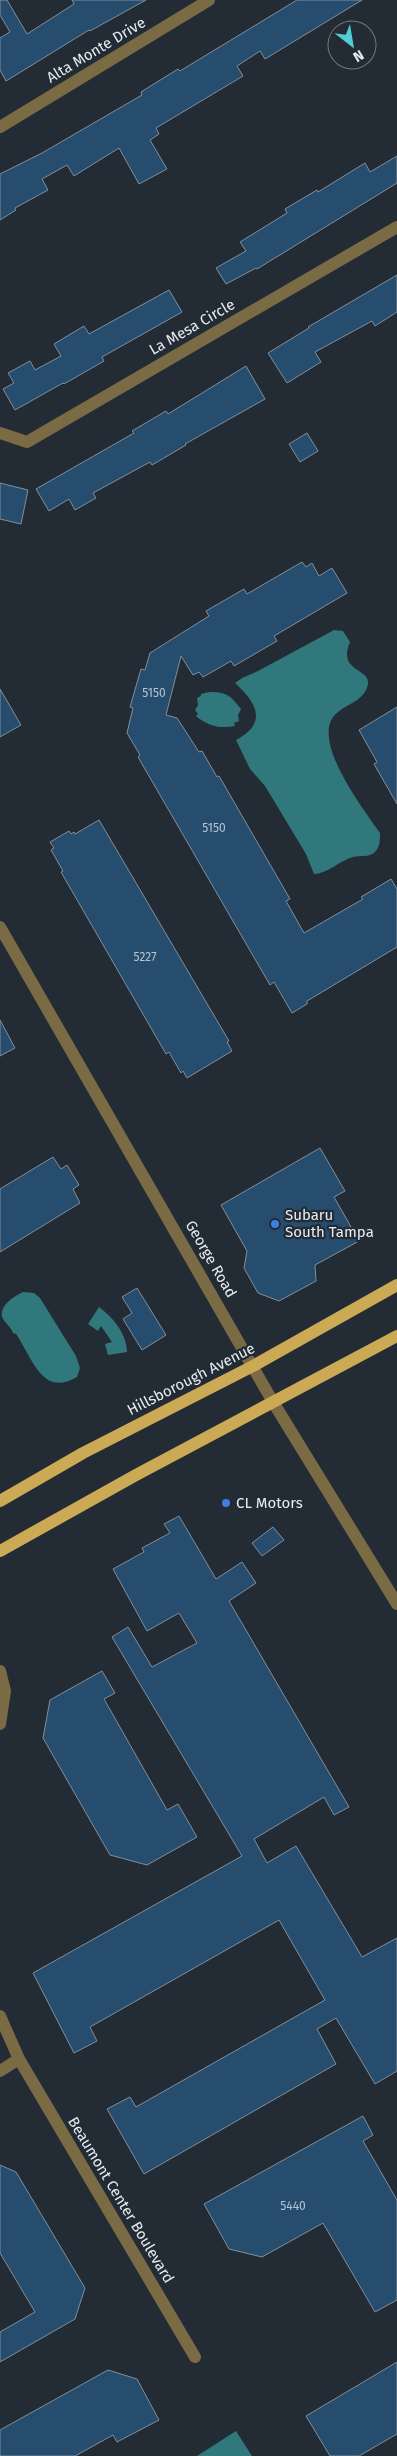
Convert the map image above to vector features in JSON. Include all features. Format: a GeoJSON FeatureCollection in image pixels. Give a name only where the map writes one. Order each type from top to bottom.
{"type":"FeatureCollection","features":[{"type":"Feature","properties":{"kind":"main road","name":"Hillsborough Avenue"},"geometry":{"type":"LineString","coordinates":[[0,1501],[83,1453],[253,1366],[397,1285]]}},
{"type":"Feature","properties":{"kind":"main road"},"geometry":{"type":"LineString","coordinates":[[0,1552],[64,1514],[397,1336]]}},
{"type":"Feature","properties":{"kind":"street","name":"Alta Monte Drive"},"geometry":{"type":"LineString","coordinates":[[0,127],[209,0]]}},
{"type":"Feature","properties":{"kind":"street","name":"La Mesa Circle"},"geometry":{"type":"LineString","coordinates":[[0,433],[27,442],[397,227]]}},
{"type":"Feature","properties":{"kind":"street","name":"George Road"},"geometry":{"type":"LineString","coordinates":[[0,928],[273,1402],[397,1604]]}},
{"type":"Feature","properties":{"kind":"street"},"geometry":{"type":"LineString","coordinates":[[0,1671],[5,1691],[0,1724]]}},
{"type":"Feature","properties":{"kind":"street","name":"Beaumont Center Boulevard"},"geometry":{"type":"LineString","coordinates":[[0,2016],[19,2059],[196,2357]]}},
{"type":"Feature","properties":{"kind":"street"},"geometry":{"type":"LineString","coordinates":[[0,2071],[19,2059]]}},
{"type":"Feature","properties":{"kind":"shaded area"},"geometry":{"type":"Polygon","coordinates":[[[334,630],[343,631],[350,642],[347,652],[348,659],[364,675],[368,684],[364,694],[338,712],[330,723],[329,738],[333,755],[341,773],[380,833],[380,841],[378,848],[373,854],[353,857],[314,874],[306,854],[265,786],[250,769],[236,740],[252,727],[256,720],[256,713],[249,698],[235,683],[334,630]]]}},
{"type":"Feature","properties":{"kind":"shaded area"},"geometry":{"type":"Polygon","coordinates":[[[209,692],[225,694],[235,701],[241,709],[238,715],[239,721],[234,723],[235,726],[214,726],[196,716],[198,714],[195,710],[198,705],[197,698],[201,694],[209,692]]]}},
{"type":"Feature","properties":{"kind":"shaded area"},"geometry":{"type":"Polygon","coordinates":[[[23,1292],[34,1293],[40,1298],[76,1356],[80,1368],[77,1377],[65,1382],[55,1382],[47,1379],[39,1372],[16,1334],[13,1333],[3,1319],[3,1308],[12,1298],[23,1292]]]}},
{"type":"Feature","properties":{"kind":"shaded area"},"geometry":{"type":"Polygon","coordinates":[[[99,1307],[114,1321],[122,1332],[127,1352],[108,1355],[105,1344],[112,1342],[101,1326],[98,1331],[88,1324],[99,1307]]]}},
{"type":"Feature","properties":{"kind":"shaded area"},"geometry":{"type":"Polygon","coordinates":[[[236,2431],[252,2456],[197,2456],[236,2431]]]}},
{"type":"Feature","properties":{"kind":"building"},"geometry":{"type":"Polygon","coordinates":[[[0,0],[7,0],[27,34],[74,4],[72,0],[146,0],[89,30],[6,81],[0,70],[0,38],[10,32],[0,15],[0,0]]]}},
{"type":"Feature","properties":{"kind":"building"},"geometry":{"type":"Polygon","coordinates":[[[297,0],[362,0],[265,59],[260,51],[237,66],[243,76],[156,128],[159,134],[150,140],[167,169],[139,184],[119,148],[74,176],[67,165],[42,179],[48,190],[15,208],[16,210],[0,220],[0,174],[42,153],[142,95],[141,92],[178,69],[180,71],[297,0]]]}},
{"type":"Feature","properties":{"kind":"building"},"geometry":{"type":"Polygon","coordinates":[[[397,156],[397,183],[257,269],[226,284],[216,268],[246,251],[240,242],[287,213],[285,209],[317,190],[318,192],[365,163],[370,172],[397,156]]]}},
{"type":"Feature","properties":{"kind":"building"},"geometry":{"type":"Polygon","coordinates":[[[397,275],[397,312],[375,326],[372,321],[315,352],[321,362],[287,383],[268,353],[308,327],[397,275]]]}},
{"type":"Feature","properties":{"kind":"building"},"geometry":{"type":"Polygon","coordinates":[[[169,290],[182,312],[102,357],[104,361],[15,410],[3,389],[14,383],[8,373],[30,361],[35,370],[61,356],[54,344],[84,326],[89,334],[169,290]]]}},
{"type":"Feature","properties":{"kind":"building"},"geometry":{"type":"Polygon","coordinates":[[[246,366],[265,399],[152,465],[150,462],[93,493],[96,498],[75,510],[69,499],[49,511],[36,489],[134,433],[132,431],[166,411],[168,414],[246,366]]]}},
{"type":"Feature","properties":{"kind":"building"},"geometry":{"type":"Polygon","coordinates":[[[307,433],[318,451],[300,462],[289,444],[307,433]]]}},
{"type":"Feature","properties":{"kind":"building"},"geometry":{"type":"Polygon","coordinates":[[[0,483],[28,490],[21,524],[0,519],[0,483]]]}},
{"type":"Feature","properties":{"kind":"building"},"geometry":{"type":"Polygon","coordinates":[[[302,562],[306,567],[312,563],[319,576],[332,568],[347,593],[274,636],[277,641],[234,666],[231,661],[203,677],[199,672],[193,675],[181,656],[166,715],[177,718],[199,752],[202,751],[217,777],[219,776],[290,899],[286,901],[304,933],[363,899],[361,897],[391,879],[397,889],[397,947],[307,1001],[307,1004],[292,1013],[274,982],[270,985],[138,757],[140,755],[127,733],[133,708],[130,707],[141,669],[145,670],[150,653],[209,616],[206,611],[244,589],[247,594],[302,562]]]}},
{"type":"Feature","properties":{"kind":"building"},"geometry":{"type":"Polygon","coordinates":[[[0,689],[21,725],[0,737],[0,689]]]}},
{"type":"Feature","properties":{"kind":"building"},"geometry":{"type":"Polygon","coordinates":[[[397,707],[397,804],[374,764],[377,762],[359,730],[397,707]]]}},
{"type":"Feature","properties":{"kind":"building"},"geometry":{"type":"Polygon","coordinates":[[[99,820],[229,1041],[227,1042],[232,1051],[187,1078],[183,1071],[181,1073],[169,1052],[166,1054],[61,872],[63,871],[51,850],[54,848],[50,842],[69,831],[71,834],[74,832],[75,834],[99,820]]]}},
{"type":"Feature","properties":{"kind":"building"},"geometry":{"type":"Polygon","coordinates":[[[0,1020],[15,1048],[0,1056],[0,1020]]]}},
{"type":"Feature","properties":{"kind":"building"},"geometry":{"type":"Polygon","coordinates":[[[320,1148],[345,1191],[334,1197],[359,1241],[315,1265],[316,1281],[279,1301],[258,1293],[244,1268],[247,1251],[221,1205],[320,1148]]]}},
{"type":"Feature","properties":{"kind":"building"},"geometry":{"type":"Polygon","coordinates":[[[53,1157],[61,1169],[67,1165],[79,1185],[73,1189],[80,1203],[0,1252],[0,1189],[53,1157]]]}},
{"type":"Feature","properties":{"kind":"building"},"geometry":{"type":"Polygon","coordinates":[[[137,1288],[166,1335],[142,1350],[123,1319],[132,1313],[122,1297],[137,1288]]]}},
{"type":"Feature","properties":{"kind":"building"},"geometry":{"type":"Polygon","coordinates":[[[179,1516],[216,1579],[242,1562],[256,1583],[229,1601],[349,1807],[334,1815],[324,1797],[254,1839],[267,1863],[296,1846],[362,1957],[397,1938],[397,2071],[375,2084],[336,2018],[317,2029],[336,2064],[144,2174],[107,2109],[130,2097],[136,2107],[325,2000],[279,1920],[90,2027],[97,2041],[74,2053],[33,1973],[242,1856],[112,1637],[128,1627],[152,1667],[197,1643],[179,1613],[147,1631],[113,1569],[144,1552],[142,1548],[170,1533],[164,1524],[179,1516]]]}},
{"type":"Feature","properties":{"kind":"building"},"geometry":{"type":"Polygon","coordinates":[[[273,1527],[284,1540],[262,1556],[252,1543],[273,1527]]]}},
{"type":"Feature","properties":{"kind":"building"},"geometry":{"type":"Polygon","coordinates":[[[102,1671],[115,1693],[104,1699],[167,1810],[178,1804],[197,1837],[147,1865],[110,1855],[43,1738],[50,1700],[102,1671]]]}},
{"type":"Feature","properties":{"kind":"building"},"geometry":{"type":"Polygon","coordinates":[[[363,2116],[373,2135],[363,2141],[397,2200],[397,2300],[375,2312],[323,2223],[262,2257],[229,2249],[204,2204],[363,2116]]]}},
{"type":"Feature","properties":{"kind":"building"},"geometry":{"type":"Polygon","coordinates":[[[0,2165],[16,2172],[85,2288],[75,2319],[0,2362],[0,2332],[35,2312],[0,2253],[0,2165]]]}},
{"type":"Feature","properties":{"kind":"building"},"geometry":{"type":"Polygon","coordinates":[[[397,2362],[397,2434],[359,2456],[330,2456],[306,2416],[397,2362]]]}},
{"type":"Feature","properties":{"kind":"building"},"geometry":{"type":"Polygon","coordinates":[[[108,2370],[137,2379],[159,2420],[117,2442],[113,2435],[75,2456],[0,2456],[0,2430],[108,2370]]]}},
{"type":"Feature","properties":{"kind":"place","name":"Subaru South Tampa"},"geometry":{"type":"Point","coordinates":[275,1224]}},
{"type":"Feature","properties":{"kind":"place","name":"CL Motors"},"geometry":{"type":"Point","coordinates":[226,1503]}}]}
